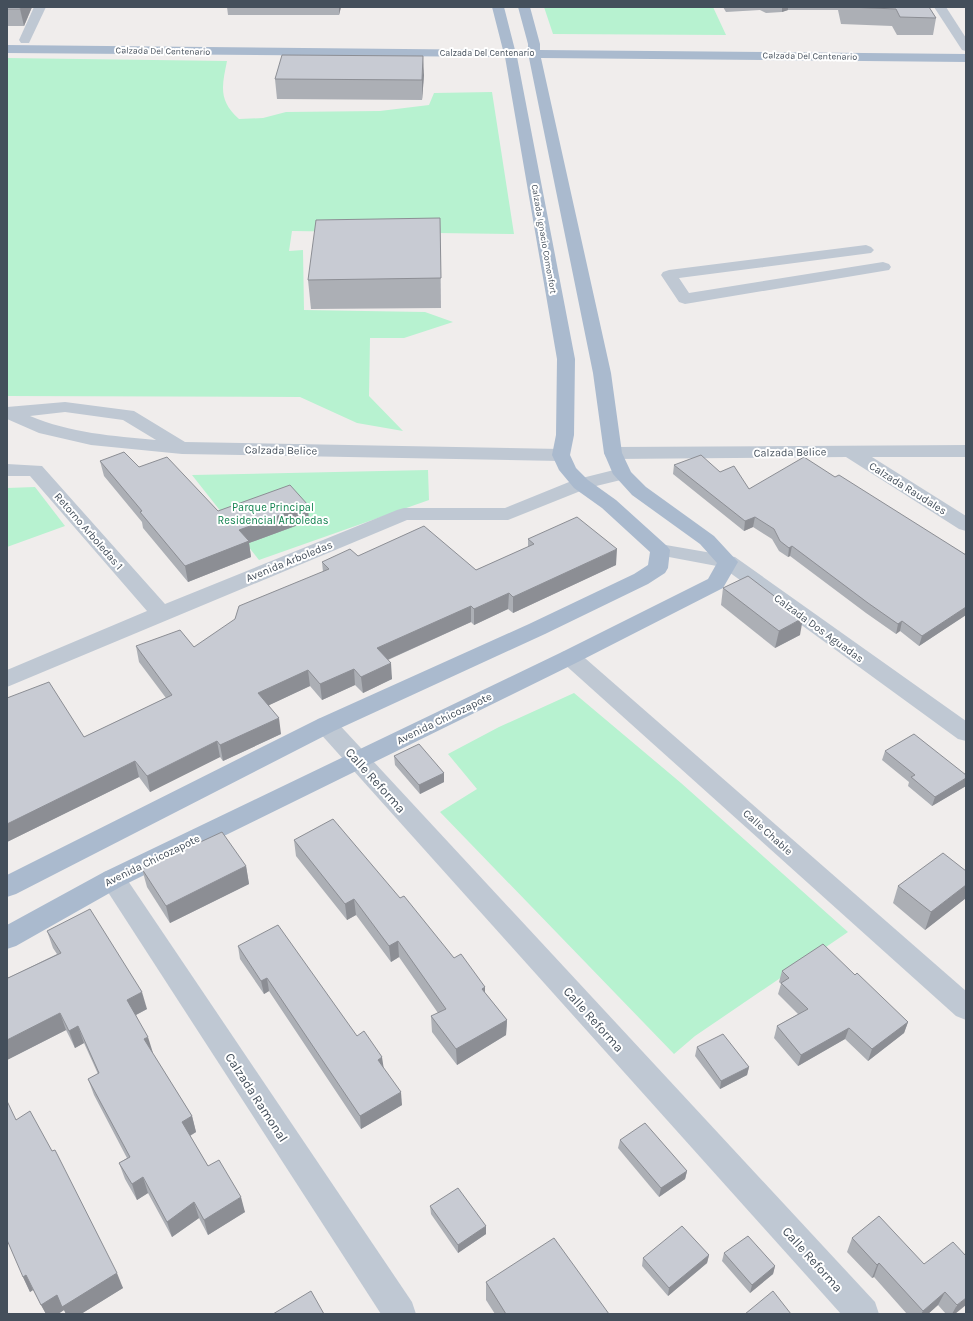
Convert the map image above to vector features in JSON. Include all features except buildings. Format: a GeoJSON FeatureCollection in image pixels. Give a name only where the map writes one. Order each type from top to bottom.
{"type":"FeatureCollection","features":[{"type":"Feature","properties":{"kind":"main road","name":"Calzada Ignacio Comonfort"},"geometry":{"type":"LineString","coordinates":[[498,7],[508,49],[566,359],[565,435],[570,470]]}},
{"type":"Feature","properties":{"kind":"main road"},"geometry":{"type":"LineString","coordinates":[[524,7],[602,373],[613,453],[622,474],[639,491],[707,540],[728,562]]}},
{"type":"Feature","properties":{"kind":"main road","name":"Calzada Del Centenario"},"geometry":{"type":"LineString","coordinates":[[7,39],[508,49]]}},
{"type":"Feature","properties":{"kind":"main road","name":"Calzada Del Centenario"},"geometry":{"type":"LineString","coordinates":[[7,49],[966,47]]}},
{"type":"Feature","properties":{"kind":"main road","name":"Calzada Del Centenario"},"geometry":{"type":"LineString","coordinates":[[534,49],[966,58]]}},
{"type":"Feature","properties":{"kind":"main road"},"geometry":{"type":"LineString","coordinates":[[7,887],[326,725],[641,579],[658,568],[660,550],[570,470]]}},
{"type":"Feature","properties":{"kind":"main road","name":"Avenida Chicozapote"},"geometry":{"type":"LineString","coordinates":[[7,938],[113,879],[570,657],[716,584],[728,562]]}},
{"type":"Feature","properties":{"kind":"street"},"geometry":{"type":"LineString","coordinates":[[25,40],[40,7]]}},
{"type":"Feature","properties":{"kind":"street"},"geometry":{"type":"LineString","coordinates":[[940,7],[966,47]]}},
{"type":"Feature","properties":{"kind":"street"},"geometry":{"type":"LineString","coordinates":[[866,250],[668,275],[685,299],[883,267]]}},
{"type":"Feature","properties":{"kind":"street"},"geometry":{"type":"LineString","coordinates":[[8,412],[65,408],[128,415],[182,448]]}},
{"type":"Feature","properties":{"kind":"street","name":"Calzada Belice"},"geometry":{"type":"LineString","coordinates":[[8,412],[45,429],[91,439],[182,448],[570,470]]}},
{"type":"Feature","properties":{"kind":"street","name":"Calzada Raudales"},"geometry":{"type":"LineString","coordinates":[[849,451],[966,525]]}},
{"type":"Feature","properties":{"kind":"street","name":"Calzada Belice"},"geometry":{"type":"LineString","coordinates":[[613,453],[966,451]]}},
{"type":"Feature","properties":{"kind":"street","name":"Retorno Arboledas 1"},"geometry":{"type":"LineString","coordinates":[[7,470],[35,470],[161,613]]}},
{"type":"Feature","properties":{"kind":"street"},"geometry":{"type":"LineString","coordinates":[[570,470],[622,474]]}},
{"type":"Feature","properties":{"kind":"street","name":"Avenida Arboledas"},"geometry":{"type":"LineString","coordinates":[[7,679],[161,613],[404,514],[508,514],[570,470]]}},
{"type":"Feature","properties":{"kind":"street","name":"Calzada Dos Aguadas"},"geometry":{"type":"LineString","coordinates":[[660,550],[728,562],[966,733]]}},
{"type":"Feature","properties":{"kind":"street","name":"Calle Chable"},"geometry":{"type":"LineString","coordinates":[[570,657],[966,1008]]}},
{"type":"Feature","properties":{"kind":"street","name":"Calle Reforma"},"geometry":{"type":"LineString","coordinates":[[326,725],[863,1314]]}},
{"type":"Feature","properties":{"kind":"street","name":"Calzada Ramonal"},"geometry":{"type":"LineString","coordinates":[[113,879],[400,1314]]}},
{"type":"Feature","properties":{"kind":"green space"},"geometry":{"type":"Polygon","coordinates":[[[544,7],[713,7],[726,35],[553,34],[544,7]]]}},
{"type":"Feature","properties":{"kind":"green space"},"geometry":{"type":"Polygon","coordinates":[[[7,58],[227,61],[223,92],[232,112],[239,119],[263,118],[286,112],[380,111],[429,105],[434,93],[492,92],[514,234],[292,231],[289,251],[303,250],[304,310],[425,312],[453,322],[404,338],[370,338],[369,396],[403,431],[357,423],[300,397],[7,396],[7,58]]]}},
{"type":"Feature","properties":{"kind":"green space","name":"Parque Principal Residencial Arboledas"},"geometry":{"type":"Polygon","coordinates":[[[428,470],[429,500],[259,560],[192,475],[428,470]]]}},
{"type":"Feature","properties":{"kind":"green space"},"geometry":{"type":"Polygon","coordinates":[[[35,487],[65,526],[7,547],[7,488],[35,487]]]}},
{"type":"Feature","properties":{"kind":"green space"},"geometry":{"type":"Polygon","coordinates":[[[574,693],[681,783],[848,932],[695,1036],[674,1054],[440,812],[477,789],[448,754],[499,727],[574,693]]]}}]}
